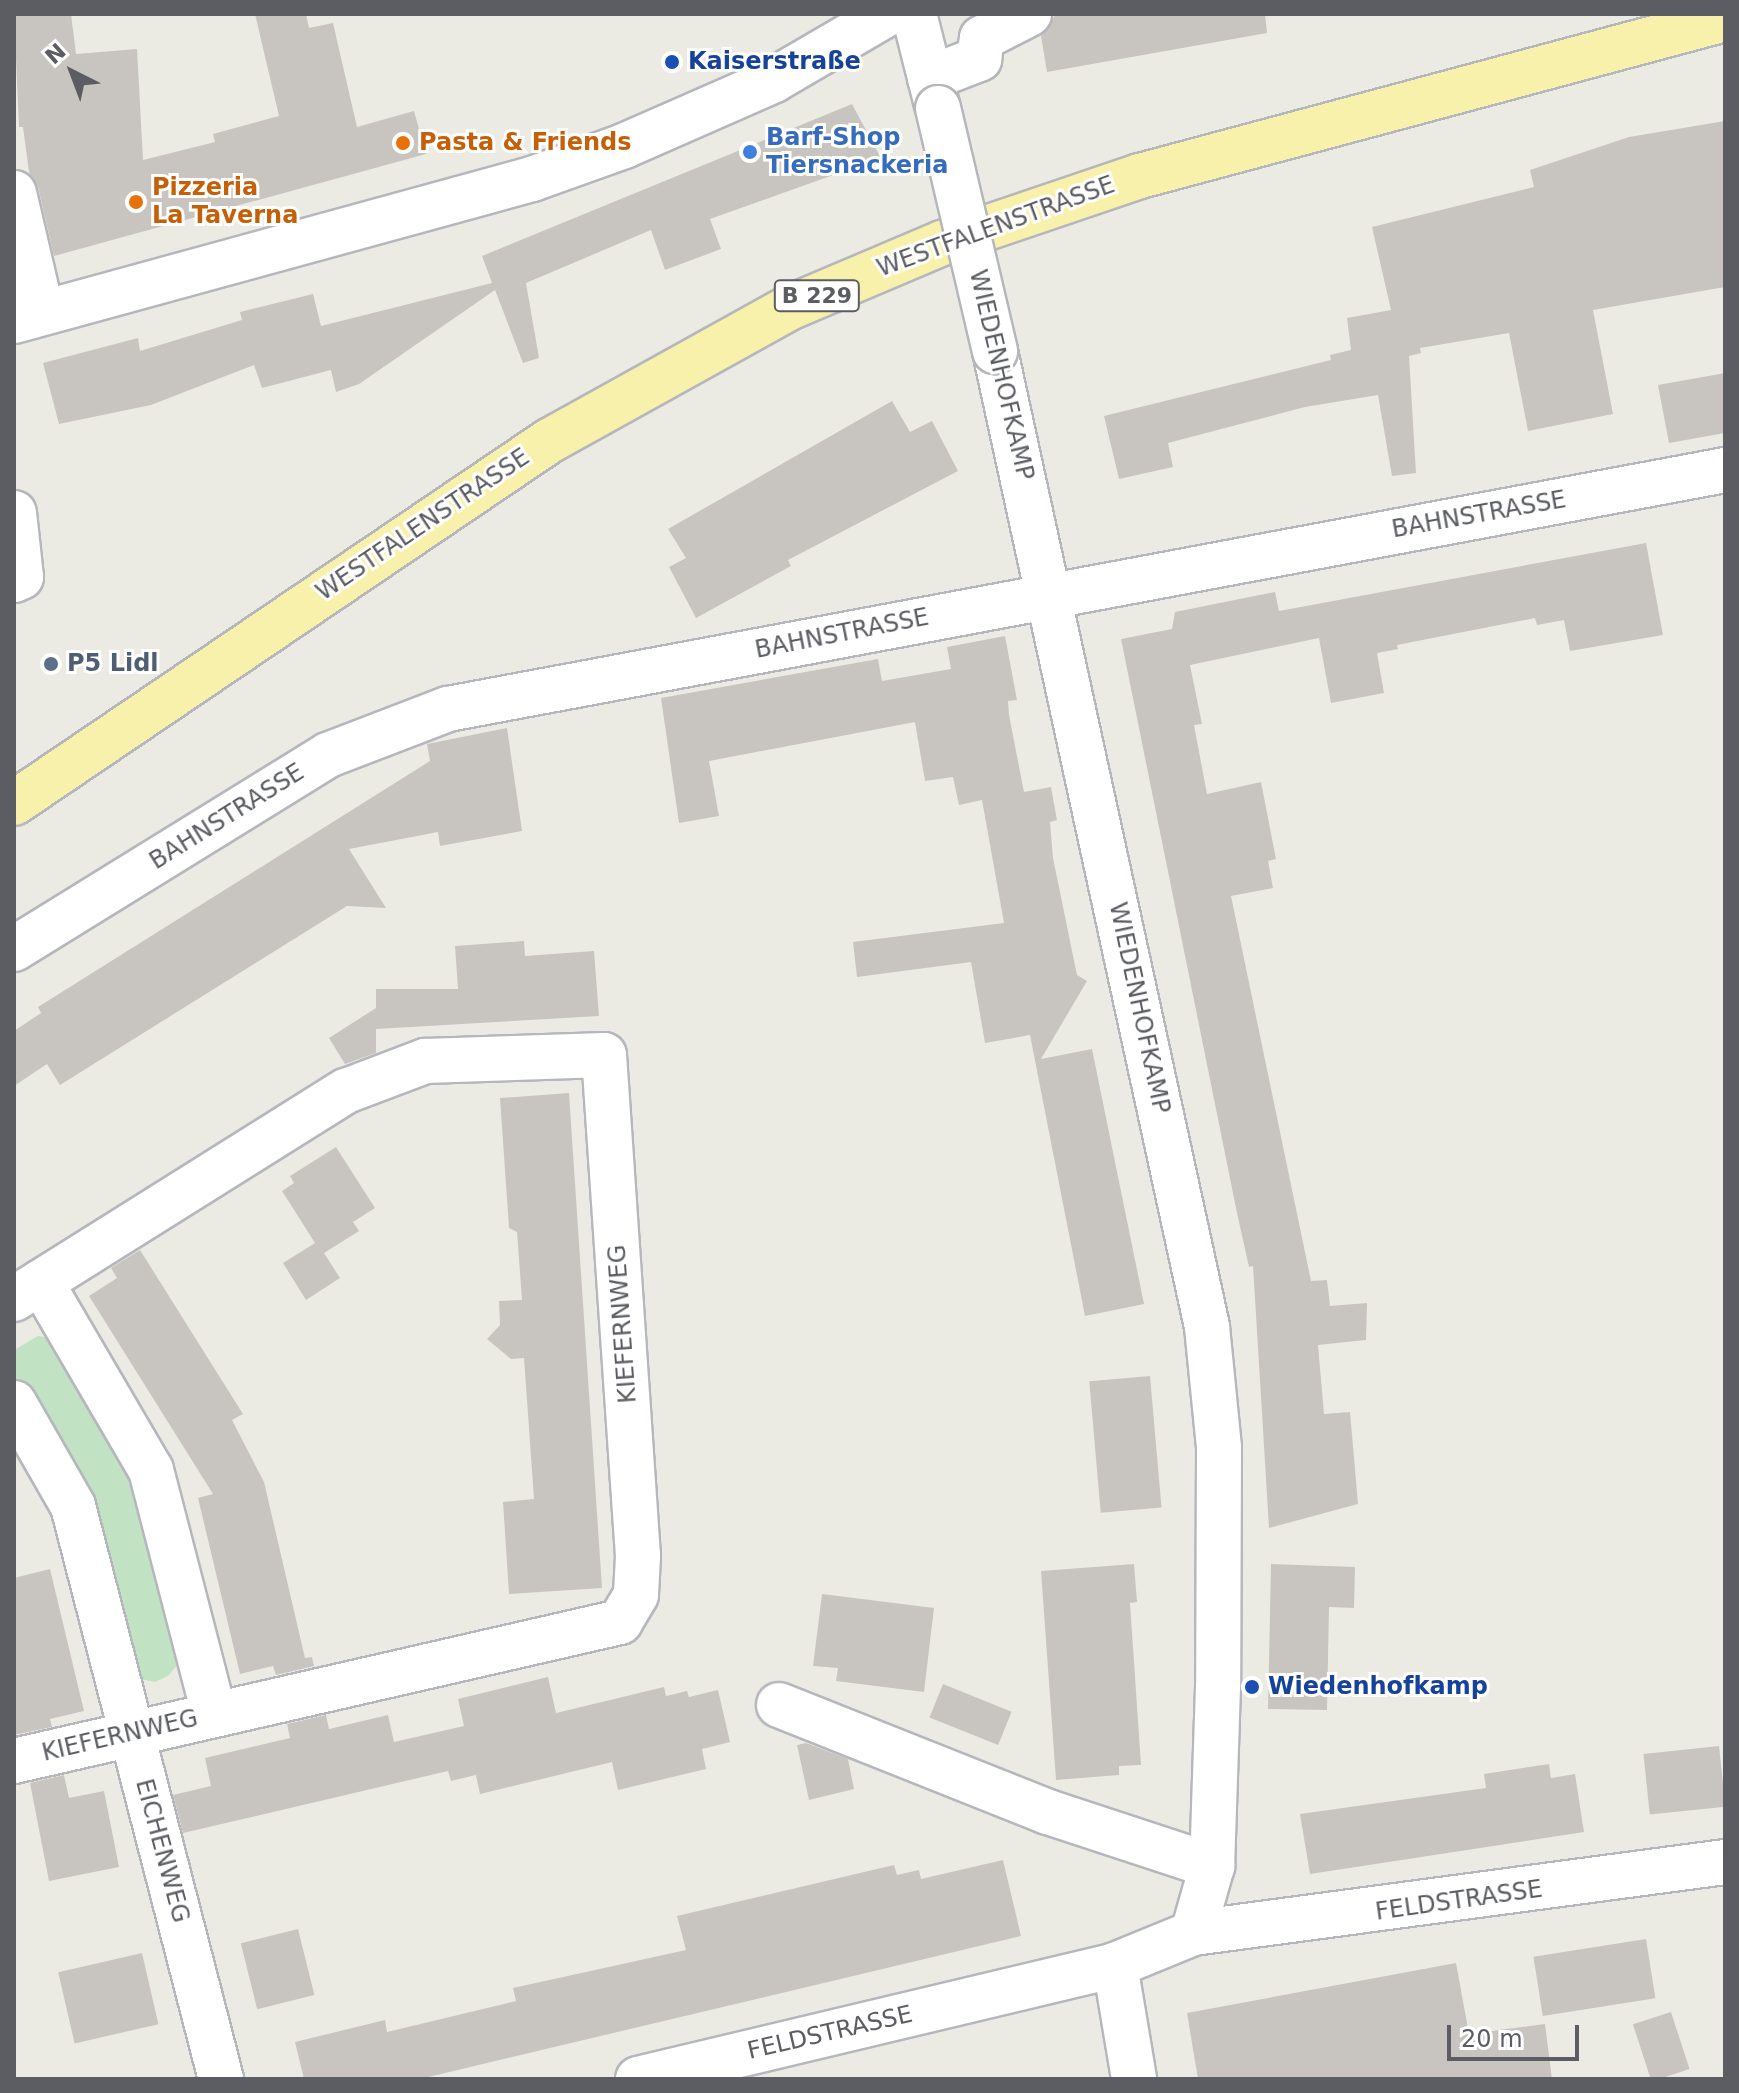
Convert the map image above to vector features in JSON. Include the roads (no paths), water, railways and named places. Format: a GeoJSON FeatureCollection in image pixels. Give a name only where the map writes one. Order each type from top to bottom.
{"type":"FeatureCollection","features":[{"type":"Feature","properties":{"kind":"main road","name":"WESTFALENSTRASSE"},"geometry":{"type":"LineString","coordinates":[[14,803],[549,441],[789,308],[942,243],[1140,176],[1725,19]]}},
{"type":"Feature","properties":{"kind":"street"},"geometry":{"type":"LineString","coordinates":[[14,193],[28,317],[571,165],[774,80],[887,14]]}},
{"type":"Feature","properties":{"kind":"street","name":"WIEDENHOFKAMP"},"geometry":{"type":"LineString","coordinates":[[914,14],[1052,594],[1207,1327],[1219,1448],[1212,1866],[1193,1933]]}},
{"type":"Feature","properties":{"kind":"street"},"geometry":{"type":"LineString","coordinates":[[934,93],[979,59],[982,38],[1029,14]]}},
{"type":"Feature","properties":{"kind":"street","name":"BAHNSTRASSE"},"geometry":{"type":"LineString","coordinates":[[14,949],[328,755],[448,709],[1725,470]]}},
{"type":"Feature","properties":{"kind":"street"},"geometry":{"type":"LineString","coordinates":[[14,513],[21,577],[14,580]]}},
{"type":"Feature","properties":{"kind":"street","name":"KIEFERNWEG"},"geometry":{"type":"LineString","coordinates":[[14,1761],[620,1622],[636,1595],[638,1556],[604,1055],[425,1061],[346,1091],[27,1290]]}},
{"type":"Feature","properties":{"kind":"street"},"geometry":{"type":"LineString","coordinates":[[27,1290],[151,1470],[214,1714]]}},
{"type":"Feature","properties":{"kind":"street","name":"EICHENWEG"},"geometry":{"type":"LineString","coordinates":[[14,1403],[73,1506],[221,2079]]}},
{"type":"Feature","properties":{"kind":"street"},"geometry":{"type":"LineString","coordinates":[[779,1705],[1048,1812],[1212,1866]]}},
{"type":"Feature","properties":{"kind":"street","name":"FELDSTRASSE"},"geometry":{"type":"LineString","coordinates":[[1193,1933],[1486,1898],[1725,1862]]}},
{"type":"Feature","properties":{"kind":"street"},"geometry":{"type":"LineString","coordinates":[[1134,2079],[1115,1965],[1193,1933]]}},
{"type":"Feature","properties":{"kind":"street","name":"FELDSTRASSE"},"geometry":{"type":"LineString","coordinates":[[638,2079],[1115,1965]]}},
{"type":"Feature","properties":{"kind":"place","name":"Kaiserstraße"},"geometry":{"type":"Point","coordinates":[672,62]}},
{"type":"Feature","properties":{"kind":"place","name":"Pasta & Friends"},"geometry":{"type":"Point","coordinates":[403,143]}},
{"type":"Feature","properties":{"kind":"place","name":"Barf-Shop Tiersnackeria"},"geometry":{"type":"Point","coordinates":[750,152]}},
{"type":"Feature","properties":{"kind":"place","name":"Pizzeria La Taverna"},"geometry":{"type":"Point","coordinates":[136,202]}},
{"type":"Feature","properties":{"kind":"place","name":"P5 Lidl"},"geometry":{"type":"Point","coordinates":[51,664]}},
{"type":"Feature","properties":{"kind":"place","name":"Wiedenhofkamp"},"geometry":{"type":"Point","coordinates":[1252,1687]}}]}
